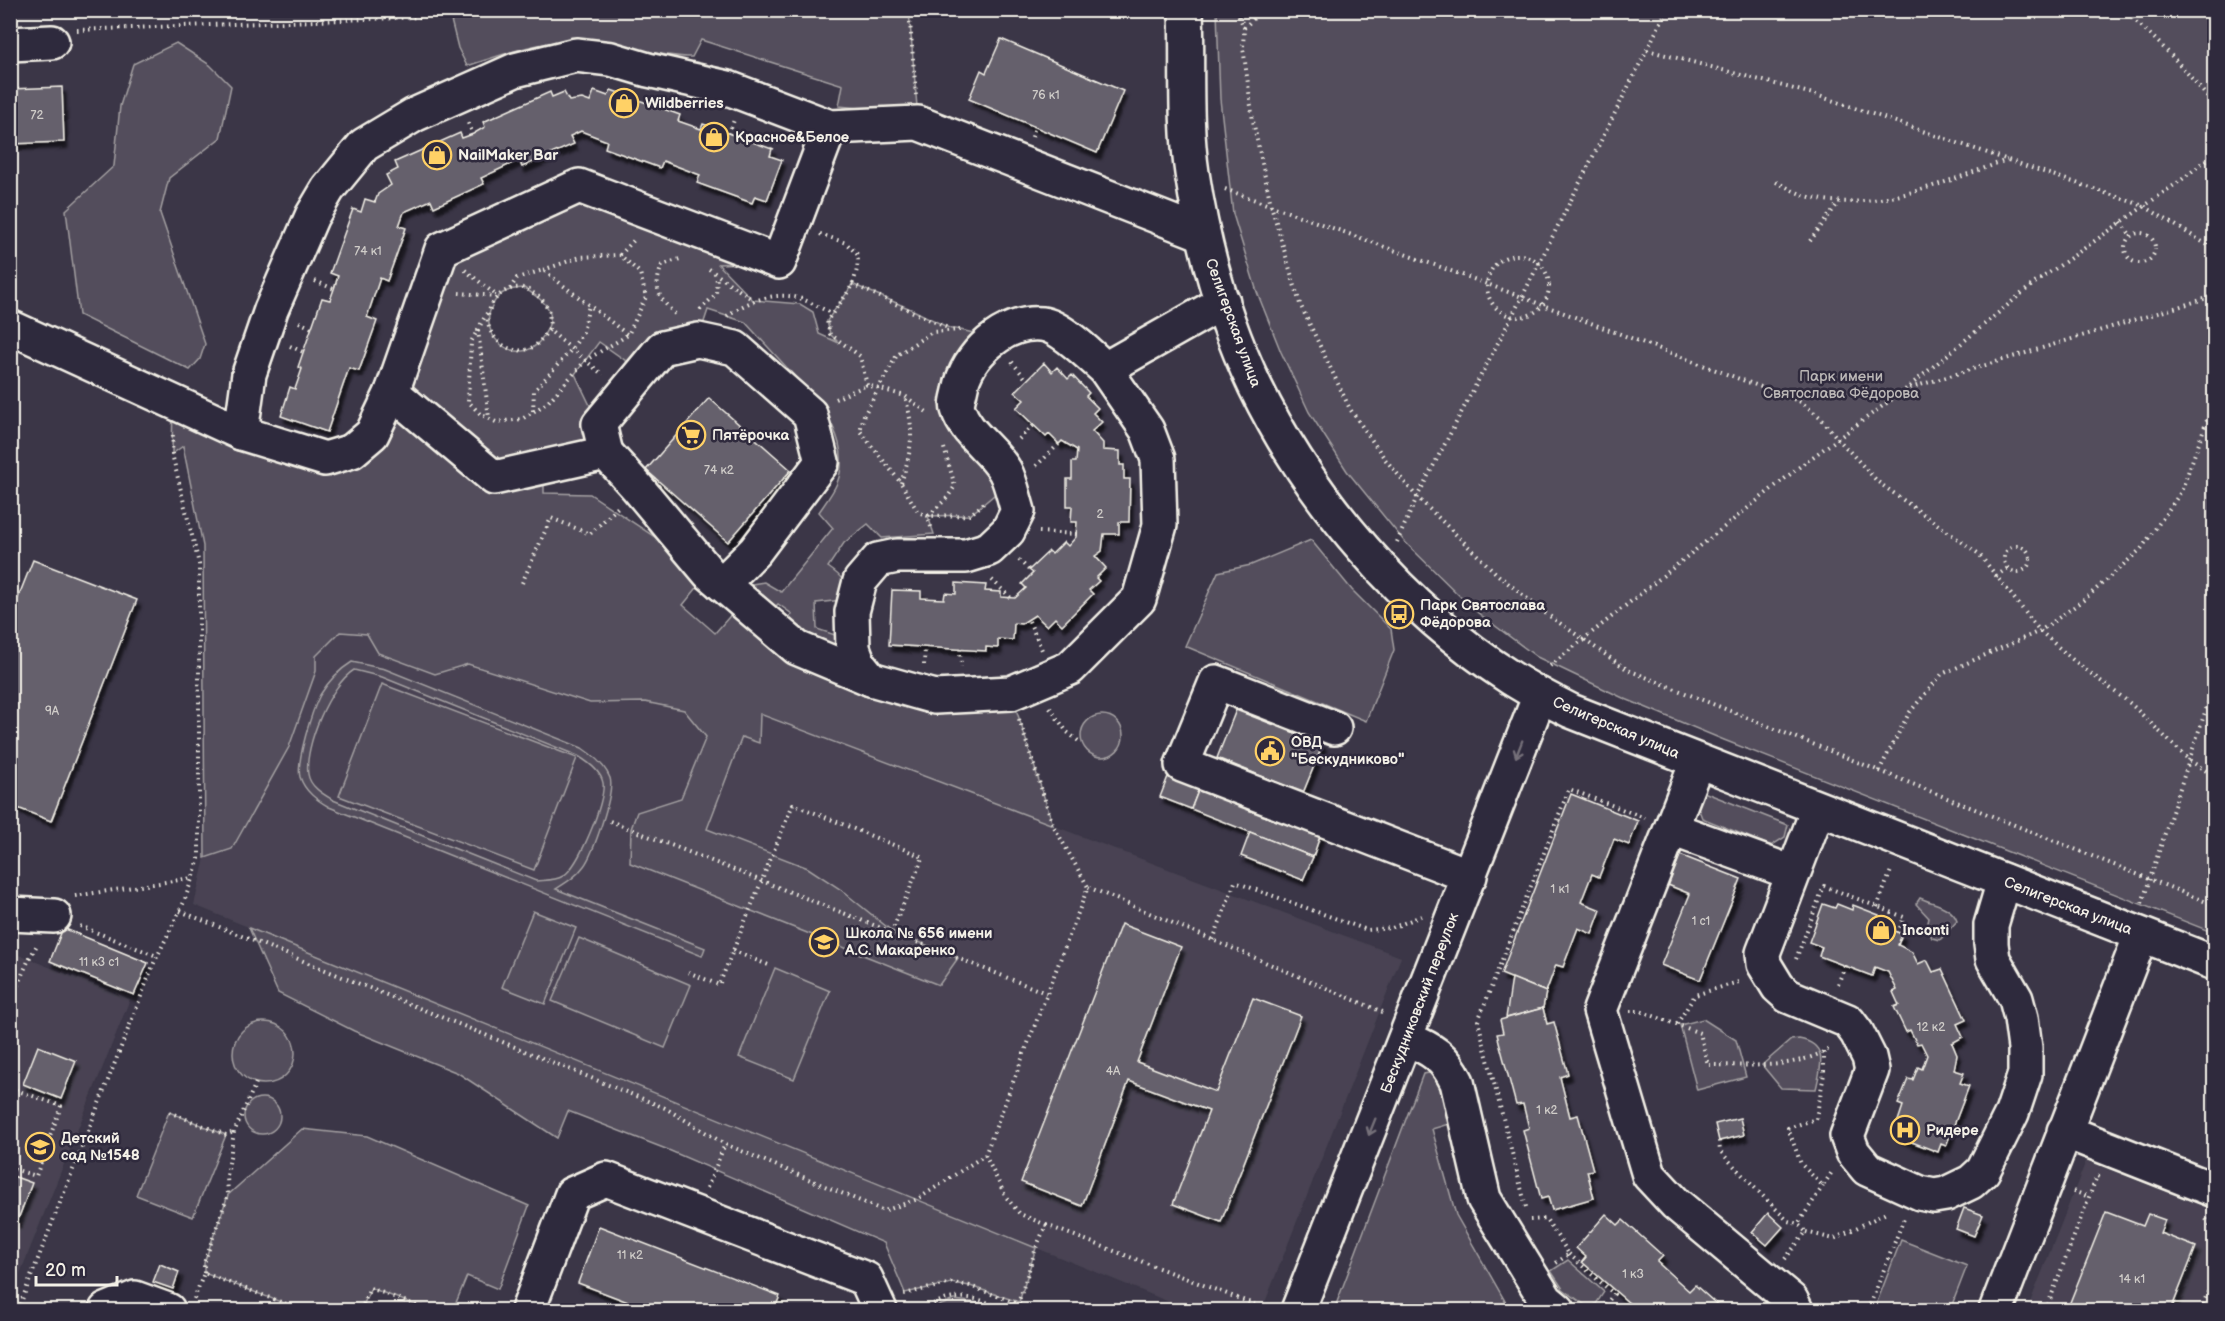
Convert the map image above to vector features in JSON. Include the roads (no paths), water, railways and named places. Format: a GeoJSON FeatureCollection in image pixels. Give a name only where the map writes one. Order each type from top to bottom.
{"type":"FeatureCollection","features":[{"type":"Feature","properties":{"kind":"street","name":"Селигерская улица"},"geometry":{"type":"LineString","coordinates":[[1185,10],[1192,171],[1203,234],[1223,302],[1254,384],[1270,416],[1312,481],[1372,560],[1410,599],[1440,626],[1502,672],[1544,682],[1571,711],[2004,881],[2141,922],[2214,963]]}},
{"type":"Feature","properties":{"kind":"street"},"geometry":{"type":"LineString","coordinates":[[10,44],[52,42]]}},
{"type":"Feature","properties":{"kind":"street"},"geometry":{"type":"LineString","coordinates":[[241,433],[249,374],[271,310],[312,216],[328,189],[364,145],[414,115],[515,70],[576,55],[611,59],[728,88],[830,127],[918,123],[1203,234]]}},
{"type":"Feature","properties":{"kind":"street"},"geometry":{"type":"LineString","coordinates":[[10,327],[241,433],[326,459],[352,451],[372,434],[392,392],[442,249],[579,186],[778,262],[830,127]]}},
{"type":"Feature","properties":{"kind":"street"},"geometry":{"type":"LineString","coordinates":[[1105,369],[1223,302]]}},
{"type":"Feature","properties":{"kind":"street"},"geometry":{"type":"LineString","coordinates":[[722,584],[756,550],[822,462],[810,414],[735,348],[698,326],[662,348],[599,424],[606,453],[710,573],[722,584],[797,648],[871,679],[935,697],[1024,687],[1070,668],[1139,599],[1160,525],[1158,459],[1147,430],[1105,369],[1077,342],[1044,324],[1019,326],[993,338],[975,358],[961,383],[957,407],[969,429],[1005,471],[1017,511],[1008,531],[989,549],[966,556],[897,556],[878,560],[860,581],[852,612],[853,648],[859,664],[871,679]]}},
{"type":"Feature","properties":{"kind":"street"},"geometry":{"type":"LineString","coordinates":[[392,392],[494,478],[606,453]]}},
{"type":"Feature","properties":{"kind":"street"},"geometry":{"type":"LineString","coordinates":[[1334,728],[1216,682],[1182,765],[1470,876]]}},
{"type":"Feature","properties":{"kind":"street","name":"Бескудниковский переулок"},"geometry":{"type":"LineString","coordinates":[[1298,1311],[1399,1027],[1470,876],[1544,682]]}},
{"type":"Feature","properties":{"kind":"street"},"geometry":{"type":"LineString","coordinates":[[1697,762],[1600,1010],[1649,1175],[1676,1204],[1791,1300],[1796,1311]]}},
{"type":"Feature","properties":{"kind":"street"},"geometry":{"type":"LineString","coordinates":[[1818,809],[1763,953],[1764,964],[1782,969],[1778,987],[1788,996],[1848,1021],[1857,1034],[1869,1057],[1872,1070],[1847,1136],[1853,1152],[1867,1169],[1920,1193],[1934,1196],[1946,1194],[1965,1185],[1983,1171],[2012,1113],[2025,1074],[2025,1048],[2021,1018],[2016,999],[1993,959],[1991,944],[1990,925],[2004,881]]}},
{"type":"Feature","properties":{"kind":"street"},"geometry":{"type":"LineString","coordinates":[[1672,829],[1729,861],[1793,873]]}},
{"type":"Feature","properties":{"kind":"street"},"geometry":{"type":"LineString","coordinates":[[10,914],[54,916]]}},
{"type":"Feature","properties":{"kind":"street"},"geometry":{"type":"LineString","coordinates":[[1996,1311],[2141,922]]}},
{"type":"Feature","properties":{"kind":"street"},"geometry":{"type":"LineString","coordinates":[[1399,1027],[1428,1047],[1450,1068],[1457,1082],[1484,1199],[1546,1300],[1558,1311]]}},
{"type":"Feature","properties":{"kind":"street"},"geometry":{"type":"LineString","coordinates":[[2064,1131],[2205,1203]]}},
{"type":"Feature","properties":{"kind":"street"},"geometry":{"type":"LineString","coordinates":[[528,1311],[572,1194],[606,1179],[866,1279],[890,1304]]}},
{"type":"Feature","properties":{"kind":"street"},"geometry":{"type":"LineString","coordinates":[[106,1311],[135,1298],[180,1308]]}},
{"type":"Feature","properties":{"kind":"place","name":"Wildberries"},"geometry":{"type":"Point","coordinates":[624,103]}},
{"type":"Feature","properties":{"kind":"place","name":"Красное&Белое"},"geometry":{"type":"Point","coordinates":[714,137]}},
{"type":"Feature","properties":{"kind":"place","name":"NailMaker Bar"},"geometry":{"type":"Point","coordinates":[437,155]}},
{"type":"Feature","properties":{"kind":"place","name":"Пятёрочка"},"geometry":{"type":"Point","coordinates":[691,435]}},
{"type":"Feature","properties":{"kind":"place","name":"Парк Святослава Фёдорова"},"geometry":{"type":"Point","coordinates":[1399,614]}},
{"type":"Feature","properties":{"kind":"place","name":"ОВД \"Бескудниково\""},"geometry":{"type":"Point","coordinates":[1270,751]}},
{"type":"Feature","properties":{"kind":"place","name":"Inconti"},"geometry":{"type":"Point","coordinates":[1881,930]}},
{"type":"Feature","properties":{"kind":"place","name":"Школа № 656 имени А.С. Макаренко"},"geometry":{"type":"Point","coordinates":[824,942]}},
{"type":"Feature","properties":{"kind":"place","name":"Ридере"},"geometry":{"type":"Point","coordinates":[1905,1130]}},
{"type":"Feature","properties":{"kind":"place","name":"Детский сад №1548"},"geometry":{"type":"Point","coordinates":[40,1147]}},
{"type":"Feature","properties":{"kind":"park label","name":"Парк имени Святослава Фёдорова"},"geometry":{"type":"Point","coordinates":[1841,384]}}]}
